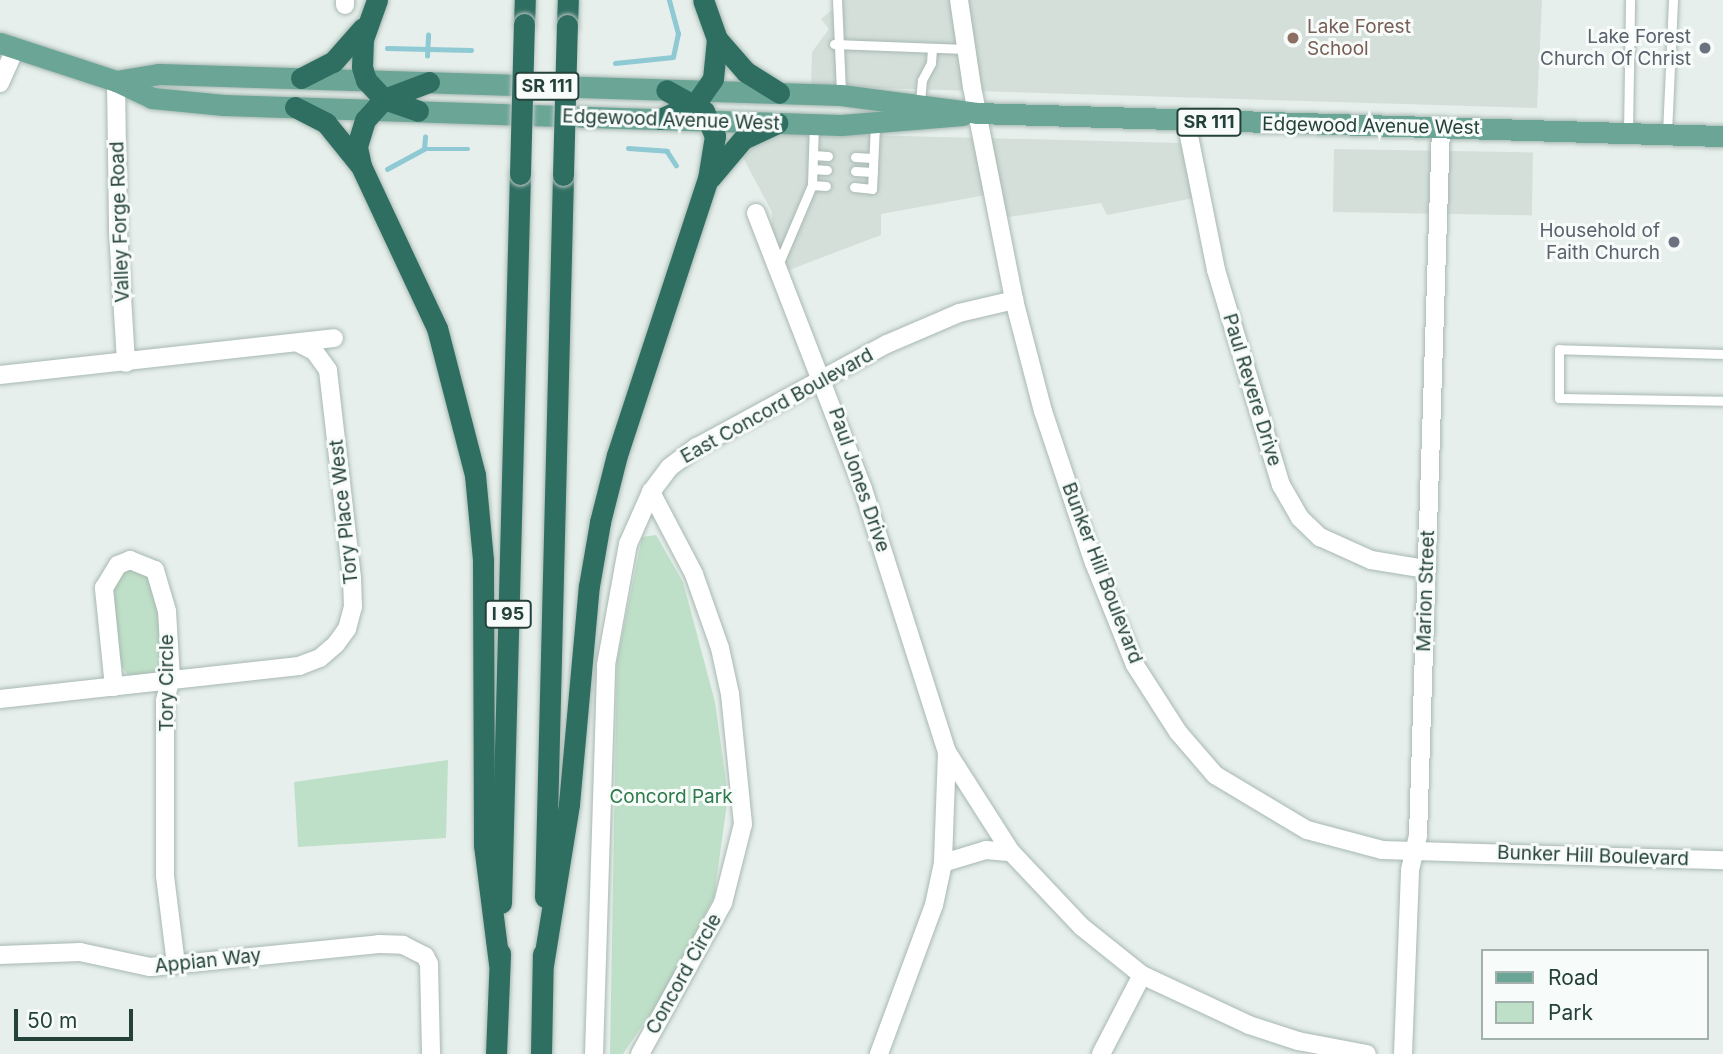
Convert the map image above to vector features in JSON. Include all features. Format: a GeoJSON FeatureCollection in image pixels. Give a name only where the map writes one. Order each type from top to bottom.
{"type":"FeatureCollection","features":[{"type":"Feature","properties":{"kind":"highway","name":"I 95"},"geometry":{"type":"LineString","coordinates":[[496,1054],[525,0]]}},
{"type":"Feature","properties":{"kind":"highway","name":"I 95"},"geometry":{"type":"LineString","coordinates":[[541,1054],[568,0]]}},
{"type":"Feature","properties":{"kind":"highway"},"geometry":{"type":"LineString","coordinates":[[703,0],[717,38],[746,72],[779,93]]}},
{"type":"Feature","properties":{"kind":"highway"},"geometry":{"type":"LineString","coordinates":[[301,78],[333,62],[374,9]]}},
{"type":"Feature","properties":{"kind":"highway"},"geometry":{"type":"LineString","coordinates":[[374,9],[361,55],[366,80],[378,104]]}},
{"type":"Feature","properties":{"kind":"highway"},"geometry":{"type":"LineString","coordinates":[[660,119],[702,97],[716,68],[717,38]]}},
{"type":"Feature","properties":{"kind":"highway"},"geometry":{"type":"LineString","coordinates":[[361,166],[360,133],[378,104],[429,82]]}},
{"type":"Feature","properties":{"kind":"highway"},"geometry":{"type":"LineString","coordinates":[[666,90],[702,97]]}},
{"type":"Feature","properties":{"kind":"highway"},"geometry":{"type":"LineString","coordinates":[[543,965],[569,804],[589,586],[600,522],[617,455],[708,180],[715,136],[702,97]]}},
{"type":"Feature","properties":{"kind":"highway"},"geometry":{"type":"LineString","coordinates":[[378,104],[418,111]]}},
{"type":"Feature","properties":{"kind":"highway"},"geometry":{"type":"LineString","coordinates":[[295,107],[326,123],[361,166],[438,328],[475,475],[483,560],[484,845],[499,964]]}},
{"type":"Feature","properties":{"kind":"highway"},"geometry":{"type":"LineString","coordinates":[[708,180],[743,139],[778,123]]}},
{"type":"Feature","properties":{"kind":"main road","name":"Edgewood Avenue West"},"geometry":{"type":"LineString","coordinates":[[8,46],[116,81],[152,98],[295,107],[378,104]]}},
{"type":"Feature","properties":{"kind":"main road","name":"Edgewood Avenue West"},"geometry":{"type":"LineString","coordinates":[[116,81],[159,74],[666,90]]}},
{"type":"Feature","properties":{"kind":"main road","name":"Edgewood Avenue West"},"geometry":{"type":"LineString","coordinates":[[702,97],[779,93],[841,95],[920,102],[977,113]]}},
{"type":"Feature","properties":{"kind":"main road","name":"Edgewood Avenue West"},"geometry":{"type":"LineString","coordinates":[[418,111],[814,124],[875,124],[977,113],[1723,136]]}},
{"type":"Feature","properties":{"kind":"street","name":"Bunker Hill Boulevard"},"geometry":{"type":"LineString","coordinates":[[959,0],[977,113],[1014,300],[1043,411],[1094,563],[1135,665],[1178,732],[1215,775],[1276,816],[1339,841],[1414,851],[1723,860]]}},
{"type":"Feature","properties":{"kind":"street"},"geometry":{"type":"LineString","coordinates":[[0,83],[8,46]]}},
{"type":"Feature","properties":{"kind":"street","name":"Valley Forge Road"},"geometry":{"type":"LineString","coordinates":[[116,81],[118,231],[126,363]]}},
{"type":"Feature","properties":{"kind":"street","name":"Paul Revere Drive"},"geometry":{"type":"LineString","coordinates":[[1186,121],[1216,270],[1281,485],[1300,518],[1320,537],[1371,560],[1426,569]]}},
{"type":"Feature","properties":{"kind":"street","name":"Marion Street"},"geometry":{"type":"LineString","coordinates":[[1403,1054],[1426,569],[1441,127]]}},
{"type":"Feature","properties":{"kind":"street","name":"Paul Jones Drive"},"geometry":{"type":"LineString","coordinates":[[756,213],[824,381],[868,502],[947,752],[1011,852],[1113,952],[1142,975],[1250,1025],[1326,1051],[1367,1054]]}},
{"type":"Feature","properties":{"kind":"street","name":"East Concord Boulevard"},"geometry":{"type":"LineString","coordinates":[[594,1054],[606,665],[628,544],[651,492],[670,467],[697,447],[921,328],[1014,300]]}},
{"type":"Feature","properties":{"kind":"street"},"geometry":{"type":"LineString","coordinates":[[0,375],[300,344],[334,338]]}},
{"type":"Feature","properties":{"kind":"street","name":"Tory Place West"},"geometry":{"type":"LineString","coordinates":[[0,699],[171,678],[299,666],[320,658],[347,629],[353,607],[352,578],[328,370],[314,351],[300,344]]}},
{"type":"Feature","properties":{"kind":"street","name":"Concord Circle"},"geometry":{"type":"LineString","coordinates":[[639,1054],[723,903],[738,857],[743,824],[730,694],[720,648],[694,574],[651,492]]}},
{"type":"Feature","properties":{"kind":"street","name":"Tory Circle"},"geometry":{"type":"LineString","coordinates":[[114,687],[104,588],[118,565],[130,560],[155,570],[162,585],[171,678],[165,701],[165,876],[176,964]]}},
{"type":"Feature","properties":{"kind":"street","name":"Paul Jones Drive"},"geometry":{"type":"LineString","coordinates":[[879,1054],[922,947],[943,863],[947,752]]}},
{"type":"Feature","properties":{"kind":"street"},"geometry":{"type":"LineString","coordinates":[[943,863],[986,850],[1011,852]]}},
{"type":"Feature","properties":{"kind":"street","name":"Appian Way"},"geometry":{"type":"LineString","coordinates":[[0,955],[54,950],[128,965],[176,964],[379,944],[416,950],[425,956],[432,978],[431,1054]]}},
{"type":"Feature","properties":{"kind":"street"},"geometry":{"type":"LineString","coordinates":[[1101,1054],[1142,975]]}},
{"type":"Feature","properties":{"kind":"lane"},"geometry":{"type":"LineString","coordinates":[[837,0],[841,95]]}},
{"type":"Feature","properties":{"kind":"lane"},"geometry":{"type":"LineString","coordinates":[[1629,132],[1630,0]]}},
{"type":"Feature","properties":{"kind":"lane"},"geometry":{"type":"LineString","coordinates":[[1667,133],[1673,0]]}},
{"type":"Feature","properties":{"kind":"lane"},"geometry":{"type":"LineString","coordinates":[[837,44],[966,49]]}},
{"type":"Feature","properties":{"kind":"lane"},"geometry":{"type":"LineString","coordinates":[[920,102],[932,48]]}},
{"type":"Feature","properties":{"kind":"lane"},"geometry":{"type":"LineString","coordinates":[[777,266],[812,185],[814,124]]}},
{"type":"Feature","properties":{"kind":"lane"},"geometry":{"type":"LineString","coordinates":[[854,187],[872,189],[875,124]]}},
{"type":"Feature","properties":{"kind":"lane"},"geometry":{"type":"LineString","coordinates":[[813,155],[828,156]]}},
{"type":"Feature","properties":{"kind":"lane"},"geometry":{"type":"LineString","coordinates":[[855,157],[873,158]]}},
{"type":"Feature","properties":{"kind":"lane"},"geometry":{"type":"LineString","coordinates":[[813,169],[827,170]]}},
{"type":"Feature","properties":{"kind":"lane"},"geometry":{"type":"LineString","coordinates":[[855,171],[873,172]]}},
{"type":"Feature","properties":{"kind":"lane"},"geometry":{"type":"LineString","coordinates":[[812,185],[826,186]]}},
{"type":"Feature","properties":{"kind":"lane"},"geometry":{"type":"LineString","coordinates":[[1723,354],[1559,349],[1559,398],[1723,401]]}},
{"type":"Feature","properties":{"kind":"shaded area","name":"Lake Forest School"},"geometry":{"type":"Polygon","coordinates":[[[844,0],[1542,0],[1537,108],[811,86],[812,52],[829,29],[821,19],[844,0]]]}},
{"type":"Feature","properties":{"kind":"shaded area"},"geometry":{"type":"Polygon","coordinates":[[[786,133],[1180,143],[1194,198],[1107,215],[1101,203],[1002,218],[997,193],[881,214],[881,235],[789,270],[771,234],[772,212],[740,152],[766,136],[786,133]]]}},
{"type":"Feature","properties":{"kind":"shaded area"},"geometry":{"type":"Polygon","coordinates":[[[1334,149],[1533,152],[1532,215],[1333,212],[1334,149]]]}},
{"type":"Feature","properties":{"kind":"green space","name":"Concord Park"},"geometry":{"type":"Polygon","coordinates":[[[656,535],[683,582],[715,702],[728,796],[714,897],[663,995],[623,1054],[610,1054],[617,661],[642,537],[656,535]]]}},
{"type":"Feature","properties":{"kind":"green space"},"geometry":{"type":"Polygon","coordinates":[[[126,567],[150,575],[157,589],[164,662],[155,675],[130,678],[119,663],[110,597],[119,572],[126,567]]]}},
{"type":"Feature","properties":{"kind":"green space"},"geometry":{"type":"Polygon","coordinates":[[[448,760],[446,838],[298,847],[294,782],[448,760]]]}},
{"type":"Feature","properties":{"kind":"waterway"},"geometry":{"type":"LineString","coordinates":[[615,63],[673,57],[678,34],[669,0]]}},
{"type":"Feature","properties":{"kind":"waterway"},"geometry":{"type":"LineString","coordinates":[[427,56],[428,35]]}},
{"type":"Feature","properties":{"kind":"waterway"},"geometry":{"type":"LineString","coordinates":[[387,48],[471,50]]}},
{"type":"Feature","properties":{"kind":"waterway"},"geometry":{"type":"LineString","coordinates":[[424,149],[425,137]]}},
{"type":"Feature","properties":{"kind":"waterway"},"geometry":{"type":"LineString","coordinates":[[628,148],[667,151],[676,165]]}},
{"type":"Feature","properties":{"kind":"waterway"},"geometry":{"type":"LineString","coordinates":[[387,169],[424,149],[468,149]]}},
{"type":"Feature","properties":{"kind":"place","name":"Lake Forest School"},"geometry":{"type":"Point","coordinates":[1293,38]}},
{"type":"Feature","properties":{"kind":"place","name":"Lake Forest Church Of Christ"},"geometry":{"type":"Point","coordinates":[1705,48]}},
{"type":"Feature","properties":{"kind":"place","name":"Household of Faith Church"},"geometry":{"type":"Point","coordinates":[1674,242]}}]}
